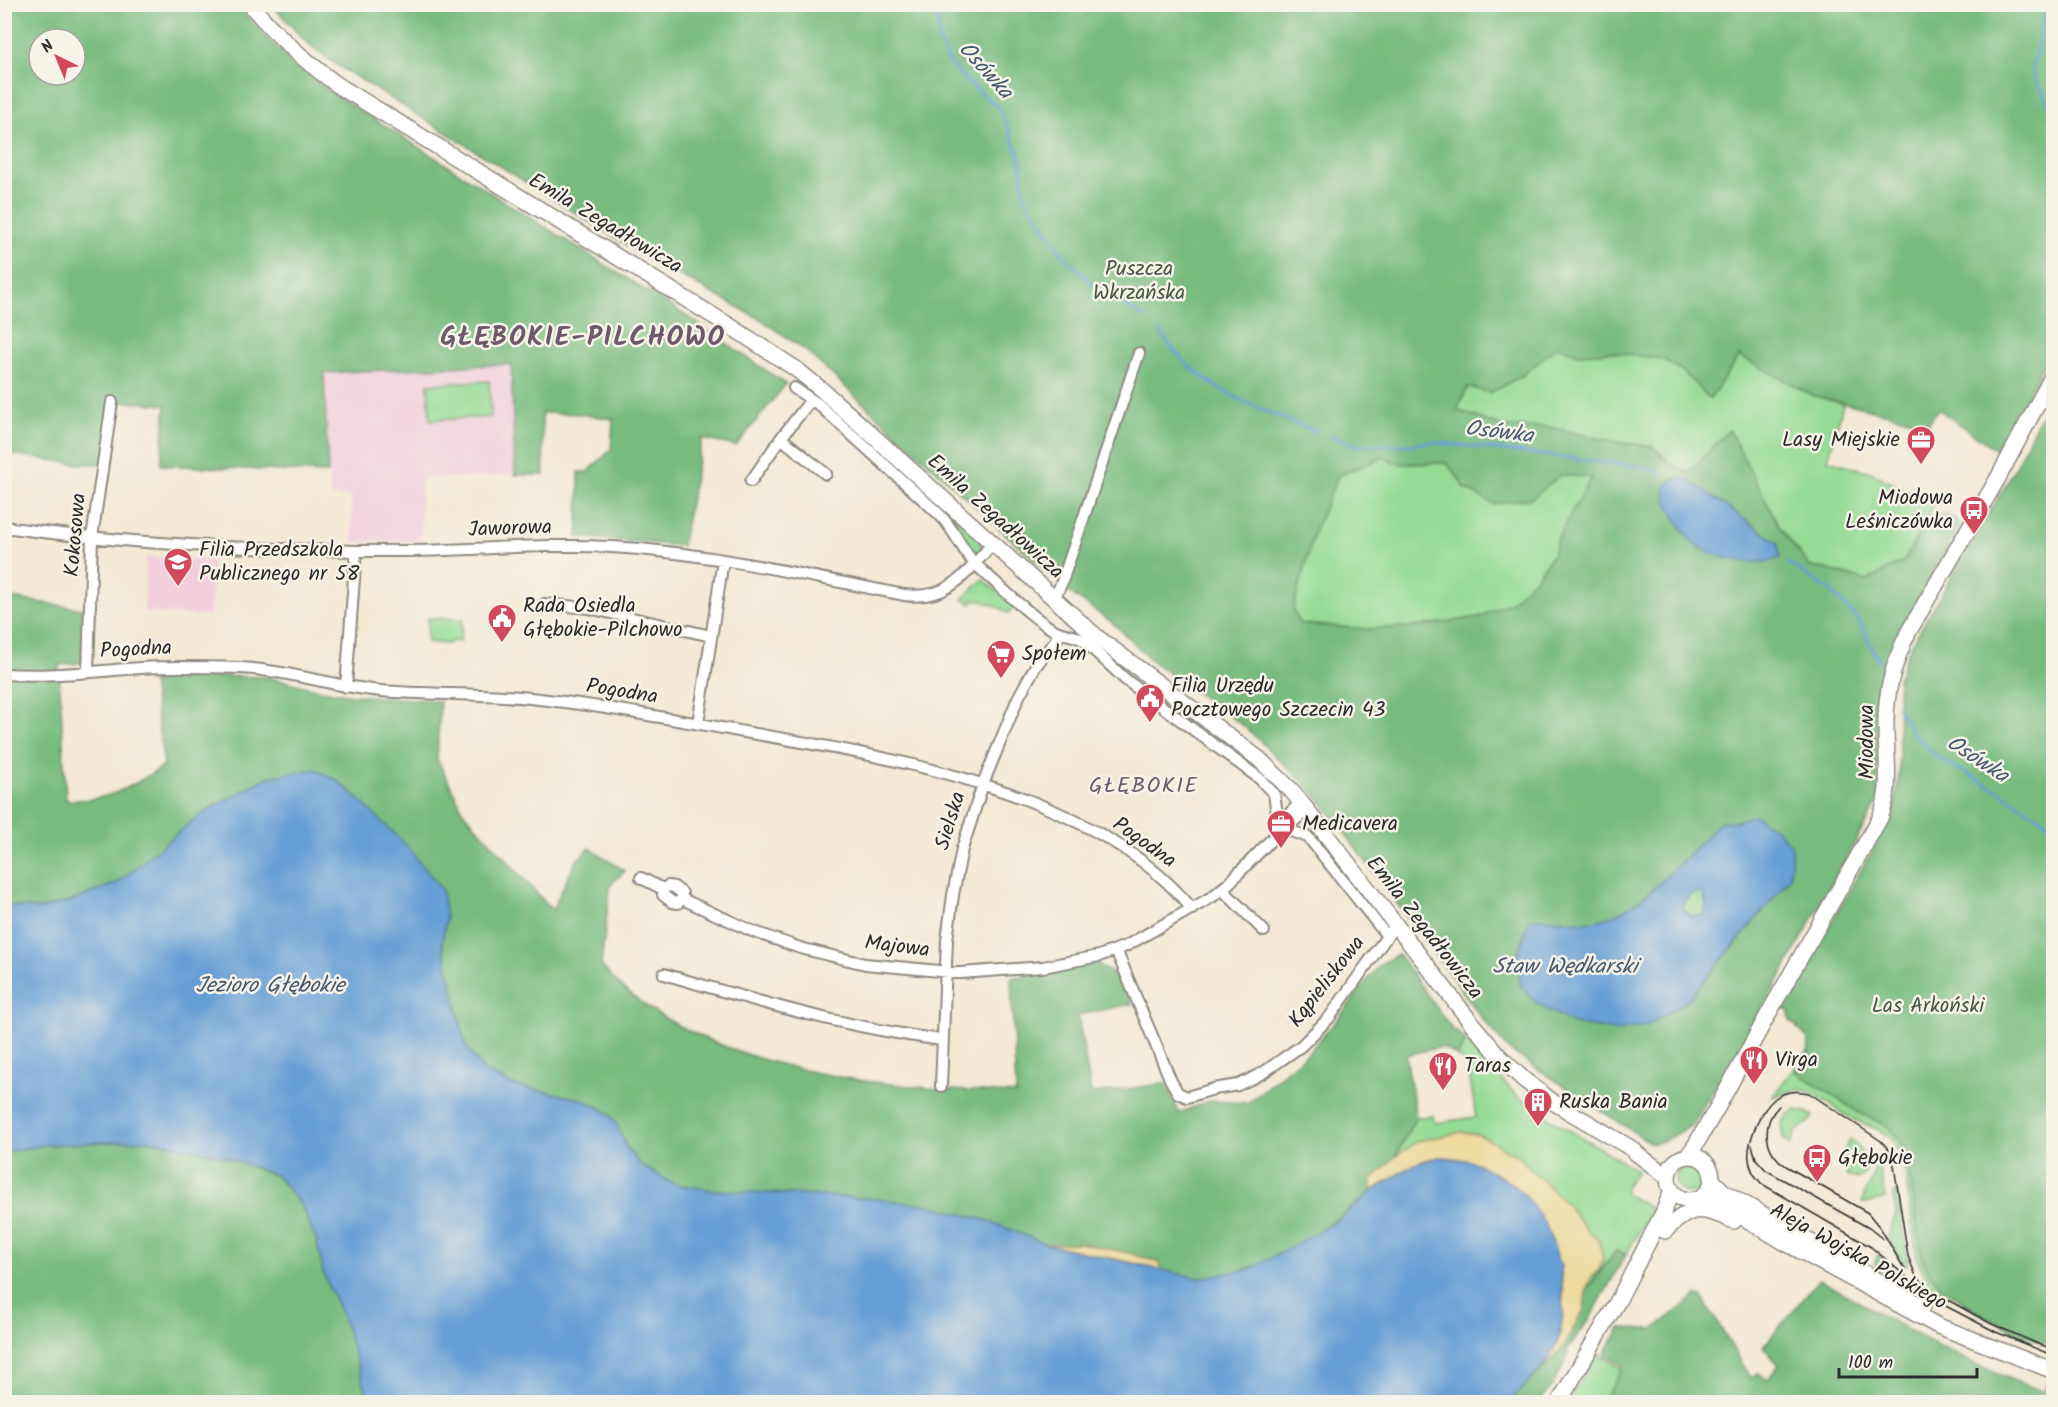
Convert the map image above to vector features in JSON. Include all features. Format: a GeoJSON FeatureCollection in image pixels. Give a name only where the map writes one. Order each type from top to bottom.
{"type":"FeatureCollection","features":[{"type":"Feature","properties":{"kind":"main road","name":"Emila Zegadłowicza"},"geometry":{"type":"LineString","coordinates":[[250,4],[284,42],[339,86],[796,369],[858,421],[1054,599],[1116,652],[1259,759],[1304,806],[1392,932],[1480,1035],[1514,1071],[1562,1109],[1634,1150],[1675,1189]]}},
{"type":"Feature","properties":{"kind":"main road","name":"Miodowa"},"geometry":{"type":"LineString","coordinates":[[1683,1157],[1693,1149],[1717,1108],[1776,999],[1880,818],[1887,794],[1887,705],[1898,656],[1909,631],[1998,478],[2054,373]]}},
{"type":"Feature","properties":{"kind":"main road","name":"Miodowa"},"geometry":{"type":"LineString","coordinates":[[1706,1164],[1705,1152],[1717,1108]]}},
{"type":"Feature","properties":{"kind":"main road","name":"Emila Zegadłowicza"},"geometry":{"type":"LineString","coordinates":[[1634,1150],[1639,1149],[1665,1159],[1683,1157]]}},
{"type":"Feature","properties":{"kind":"main road"},"geometry":{"type":"LineString","coordinates":[[1665,1231],[1675,1189],[1673,1165],[1683,1157],[1696,1158],[1706,1164],[1713,1181],[1710,1190],[1701,1197],[1675,1189]]}},
{"type":"Feature","properties":{"kind":"main road","name":"Aleja Wojska Polskiego"},"geometry":{"type":"LineString","coordinates":[[1713,1181],[1724,1192],[1996,1349]]}},
{"type":"Feature","properties":{"kind":"main road"},"geometry":{"type":"LineString","coordinates":[[1559,1402],[1619,1299],[1675,1189]]}},
{"type":"Feature","properties":{"kind":"main road","name":"Aleja Wojska Polskiego"},"geometry":{"type":"LineString","coordinates":[[1701,1197],[1718,1202],[1784,1242],[1951,1332],[2054,1371]]}},
{"type":"Feature","properties":{"kind":"main road"},"geometry":{"type":"LineString","coordinates":[[1619,1299],[1665,1231],[1682,1215],[1704,1210],[1784,1242]]}},
{"type":"Feature","properties":{"kind":"street"},"geometry":{"type":"LineString","coordinates":[[1054,599],[1062,582],[1138,353]]}},
{"type":"Feature","properties":{"kind":"street"},"geometry":{"type":"LineString","coordinates":[[794,388],[811,400],[939,514],[953,528],[975,564],[1046,625],[1083,640],[1126,680],[1259,778],[1274,794],[1278,819],[1283,826],[1308,837],[1392,932]]}},
{"type":"Feature","properties":{"kind":"street"},"geometry":{"type":"LineString","coordinates":[[751,481],[811,400]]}},
{"type":"Feature","properties":{"kind":"street","name":"Kokosowa"},"geometry":{"type":"LineString","coordinates":[[88,672],[92,538],[112,402]]}},
{"type":"Feature","properties":{"kind":"street"},"geometry":{"type":"LineString","coordinates":[[781,438],[826,474]]}},
{"type":"Feature","properties":{"kind":"street","name":"Jaworowa"},"geometry":{"type":"LineString","coordinates":[[4,527],[92,538],[290,549],[458,551],[542,546],[593,546],[651,550],[723,560],[919,597],[934,594],[952,586],[993,543]]}},
{"type":"Feature","properties":{"kind":"street"},"geometry":{"type":"LineString","coordinates":[[346,687],[356,551]]}},
{"type":"Feature","properties":{"kind":"street"},"geometry":{"type":"LineString","coordinates":[[698,724],[723,560]]}},
{"type":"Feature","properties":{"kind":"street"},"geometry":{"type":"LineString","coordinates":[[543,604],[589,608],[711,636]]}},
{"type":"Feature","properties":{"kind":"street","name":"Sielska"},"geometry":{"type":"LineString","coordinates":[[940,1086],[944,972],[949,916],[956,873],[965,839],[983,784],[1023,688],[1035,667],[1061,633]]}},
{"type":"Feature","properties":{"kind":"street","name":"Pogodna"},"geometry":{"type":"LineString","coordinates":[[4,674],[29,675],[168,667],[238,668],[276,672],[346,687],[378,691],[527,698],[590,706],[876,756],[983,784],[1040,805],[1105,838],[1140,860],[1163,878],[1192,909]]}},
{"type":"Feature","properties":{"kind":"street","name":"Majowa"},"geometry":{"type":"LineString","coordinates":[[641,878],[663,889],[668,886],[674,887],[682,892],[682,899],[735,924],[807,950],[865,964],[944,972],[980,973],[1025,970],[1091,958],[1116,950],[1137,941],[1192,909],[1222,889],[1283,826],[1287,816],[1304,806]]}},
{"type":"Feature","properties":{"kind":"street"},"geometry":{"type":"LineString","coordinates":[[1222,889],[1264,931]]}},
{"type":"Feature","properties":{"kind":"street","name":"Kąpieliskowa"},"geometry":{"type":"LineString","coordinates":[[1116,950],[1171,1081],[1178,1093],[1187,1097],[1238,1085],[1264,1072],[1302,1046],[1323,1026],[1392,932]]}},
{"type":"Feature","properties":{"kind":"street"},"geometry":{"type":"LineString","coordinates":[[664,974],[829,1020],[897,1035],[942,1040]]}},
{"type":"Feature","properties":{"kind":"shaded area"},"geometry":{"type":"Polygon","coordinates":[[[511,364],[515,475],[421,479],[421,541],[353,542],[351,497],[330,497],[323,373],[511,364]]]}},
{"type":"Feature","properties":{"kind":"shaded area","name":"Filia Przedszkola Publicznego nr 58"},"geometry":{"type":"Polygon","coordinates":[[[146,557],[213,561],[210,616],[144,612],[146,557]]]}},
{"type":"Feature","properties":{"kind":"green space"},"geometry":{"type":"Polygon","coordinates":[[[4,5],[236,5],[273,44],[323,87],[688,317],[786,384],[736,446],[702,439],[682,546],[578,537],[579,472],[587,472],[611,450],[613,419],[580,414],[542,413],[544,475],[515,475],[511,364],[324,373],[328,473],[161,465],[166,405],[116,401],[109,463],[70,463],[5,453],[4,5]]]}},
{"type":"Feature","properties":{"kind":"green space","name":"Puszcza Wkrzańska"},"geometry":{"type":"Polygon","coordinates":[[[272,5],[2053,5],[2053,346],[1999,452],[1938,409],[1928,424],[1812,395],[1739,356],[1710,399],[1681,370],[1662,359],[1613,352],[1579,354],[1557,346],[1522,376],[1490,393],[1468,387],[1457,410],[1503,427],[1549,427],[1621,443],[1652,446],[1672,465],[1688,473],[1729,430],[1780,528],[1810,567],[1826,569],[1867,581],[1905,560],[1929,518],[1946,516],[1954,518],[1960,525],[1898,636],[1888,661],[1876,703],[1878,801],[1733,1062],[1730,1061],[1693,1125],[1665,1140],[1652,1144],[1509,1050],[1485,1022],[1324,805],[1305,784],[1245,727],[1153,662],[1113,623],[1070,593],[806,351],[760,319],[653,261],[332,62],[306,42],[272,5]],[[1384,457],[1338,476],[1314,532],[1293,609],[1300,624],[1369,629],[1422,626],[1479,617],[1511,602],[1538,575],[1552,555],[1562,529],[1592,477],[1561,475],[1532,498],[1493,504],[1466,489],[1447,463],[1398,464],[1384,457]],[[1709,494],[1680,526],[1692,541],[1709,552],[1778,543],[1709,494]],[[1721,821],[1679,865],[1647,894],[1613,916],[1587,922],[1530,919],[1517,957],[1687,1001],[1790,877],[1735,822],[1721,821]]]}},
{"type":"Feature","properties":{"kind":"green space"},"geometry":{"type":"Polygon","coordinates":[[[1557,346],[1579,354],[1613,352],[1662,359],[1681,370],[1710,399],[1739,355],[1812,395],[1843,404],[1828,460],[1871,472],[1933,505],[1905,560],[1867,581],[1826,569],[1810,567],[1780,528],[1729,430],[1689,473],[1672,465],[1652,446],[1621,443],[1549,427],[1503,427],[1457,410],[1468,387],[1522,376],[1557,346]]]}},
{"type":"Feature","properties":{"kind":"green space"},"geometry":{"type":"Polygon","coordinates":[[[798,376],[981,540],[981,550],[973,553],[952,522],[795,384],[798,376]]]}},
{"type":"Feature","properties":{"kind":"green space"},"geometry":{"type":"Polygon","coordinates":[[[489,381],[491,417],[430,420],[428,384],[489,381]]]}},
{"type":"Feature","properties":{"kind":"green space","name":"Las Arkoński"},"geometry":{"type":"Polygon","coordinates":[[[2053,392],[2053,1346],[2021,1334],[1983,1315],[1944,1290],[1930,1274],[1922,1258],[1906,1153],[1889,1127],[1858,1112],[1795,1071],[1809,1053],[1808,1039],[1789,1019],[1789,1011],[1783,1008],[1883,831],[1895,802],[1899,775],[1898,678],[1910,647],[2004,488],[2053,392]]]}},
{"type":"Feature","properties":{"kind":"green space"},"geometry":{"type":"Polygon","coordinates":[[[1384,457],[1398,464],[1447,463],[1466,489],[1532,498],[1561,475],[1592,477],[1562,529],[1552,555],[1538,575],[1511,602],[1479,617],[1422,626],[1369,629],[1300,624],[1293,609],[1314,532],[1338,476],[1384,457]]]}},
{"type":"Feature","properties":{"kind":"green space"},"geometry":{"type":"Polygon","coordinates":[[[983,579],[1016,607],[1007,613],[987,603],[973,599],[973,604],[963,599],[983,579]]]}},
{"type":"Feature","properties":{"kind":"green space"},"geometry":{"type":"Polygon","coordinates":[[[4,597],[82,609],[82,663],[59,665],[66,800],[93,799],[118,792],[164,766],[151,675],[268,677],[353,695],[440,701],[437,759],[465,814],[552,910],[576,861],[590,848],[625,871],[613,882],[610,889],[601,965],[609,975],[627,992],[668,1020],[719,1044],[760,1058],[844,1078],[930,1088],[1016,1094],[1011,978],[1097,963],[1125,983],[1132,1004],[1078,1015],[1091,1092],[1100,1093],[1166,1083],[1179,1113],[1209,1101],[1247,1103],[1308,1053],[1337,1020],[1379,965],[1398,954],[1454,1032],[1458,1032],[1466,1041],[1457,1056],[1442,1047],[1406,1055],[1416,1117],[1395,1157],[1372,1180],[1371,1192],[1313,1236],[1269,1260],[1223,1275],[1195,1278],[1162,1272],[1160,1262],[1080,1243],[1046,1244],[986,1220],[928,1205],[878,1199],[713,1190],[673,1184],[642,1166],[627,1149],[616,1123],[600,1108],[581,1099],[512,1085],[483,1070],[466,1047],[442,942],[446,918],[376,818],[351,792],[285,775],[268,777],[201,814],[117,883],[71,901],[40,909],[5,905],[4,597]]]}},
{"type":"Feature","properties":{"kind":"green space"},"geometry":{"type":"Polygon","coordinates":[[[428,618],[463,619],[460,642],[453,641],[449,644],[427,642],[428,618]]]}},
{"type":"Feature","properties":{"kind":"green space"},"geometry":{"type":"Polygon","coordinates":[[[1703,891],[1706,904],[1704,914],[1692,916],[1683,908],[1684,904],[1690,896],[1703,891]]]}},
{"type":"Feature","properties":{"kind":"green space"},"geometry":{"type":"Polygon","coordinates":[[[1466,1041],[1516,1095],[1559,1124],[1637,1170],[1627,1184],[1624,1193],[1652,1209],[1624,1258],[1624,1254],[1605,1263],[1586,1291],[1591,1277],[1598,1271],[1589,1233],[1568,1206],[1519,1157],[1400,1154],[1395,1157],[1416,1117],[1433,1116],[1435,1123],[1476,1117],[1468,1066],[1457,1056],[1466,1041]]]}},
{"type":"Feature","properties":{"kind":"green space"},"geometry":{"type":"Polygon","coordinates":[[[1809,1049],[1809,1053],[1795,1071],[1858,1112],[1889,1127],[1906,1153],[1922,1258],[1930,1274],[1944,1290],[1942,1295],[1929,1283],[1917,1258],[1903,1161],[1892,1139],[1877,1129],[1852,1119],[1811,1092],[1797,1089],[1772,1097],[1809,1049]]]}},
{"type":"Feature","properties":{"kind":"green space"},"geometry":{"type":"Polygon","coordinates":[[[1796,1110],[1813,1116],[1797,1131],[1790,1144],[1783,1138],[1781,1125],[1787,1115],[1796,1110]]]}},
{"type":"Feature","properties":{"kind":"green space"},"geometry":{"type":"Polygon","coordinates":[[[149,1140],[220,1155],[277,1176],[301,1205],[316,1239],[324,1275],[341,1313],[370,1402],[5,1402],[5,1152],[45,1145],[149,1140]]]}},
{"type":"Feature","properties":{"kind":"green space"},"geometry":{"type":"Polygon","coordinates":[[[1850,1140],[1860,1150],[1866,1171],[1858,1179],[1846,1176],[1851,1167],[1840,1159],[1850,1140]]]}},
{"type":"Feature","properties":{"kind":"green space"},"geometry":{"type":"Polygon","coordinates":[[[1876,1162],[1885,1198],[1871,1203],[1862,1203],[1872,1181],[1873,1163],[1876,1162]]]}},
{"type":"Feature","properties":{"kind":"green space"},"geometry":{"type":"Polygon","coordinates":[[[1686,1167],[1698,1173],[1703,1187],[1700,1191],[1686,1193],[1677,1187],[1675,1176],[1679,1170],[1686,1167]]]}},
{"type":"Feature","properties":{"kind":"green space"},"geometry":{"type":"Polygon","coordinates":[[[1897,1191],[1908,1264],[1905,1266],[1888,1236],[1896,1214],[1893,1196],[1897,1191]]]}},
{"type":"Feature","properties":{"kind":"green space"},"geometry":{"type":"Polygon","coordinates":[[[1616,1251],[1624,1254],[1624,1258],[1589,1320],[1568,1348],[1567,1359],[1553,1384],[1539,1402],[1510,1402],[1563,1348],[1584,1309],[1586,1291],[1616,1251]]]}},
{"type":"Feature","properties":{"kind":"green space"},"geometry":{"type":"Polygon","coordinates":[[[1878,1254],[1908,1280],[1901,1287],[1878,1275],[1875,1264],[1878,1254]]]}},
{"type":"Feature","properties":{"kind":"green space"},"geometry":{"type":"Polygon","coordinates":[[[1819,1279],[1929,1341],[1986,1369],[2045,1392],[2048,1383],[2053,1385],[2053,1402],[1603,1402],[1624,1366],[1604,1355],[1620,1328],[1654,1329],[1697,1295],[1702,1297],[1751,1378],[1759,1374],[1767,1380],[1779,1365],[1763,1347],[1819,1279]]]}},
{"type":"Feature","properties":{"kind":"green space"},"geometry":{"type":"Polygon","coordinates":[[[1597,1354],[1622,1368],[1603,1402],[1568,1402],[1597,1354]]]}},
{"type":"Feature","properties":{"kind":"sand"},"geometry":{"type":"Polygon","coordinates":[[[1461,1132],[1478,1134],[1519,1157],[1568,1206],[1589,1233],[1598,1238],[1603,1259],[1598,1271],[1591,1277],[1586,1291],[1584,1309],[1563,1348],[1544,1366],[1560,1332],[1563,1311],[1562,1282],[1554,1245],[1547,1228],[1526,1198],[1512,1185],[1489,1170],[1469,1161],[1448,1157],[1422,1161],[1371,1192],[1372,1180],[1395,1157],[1418,1141],[1461,1132]]]}},
{"type":"Feature","properties":{"kind":"sand"},"geometry":{"type":"Polygon","coordinates":[[[1080,1243],[1132,1254],[1160,1263],[1162,1272],[1157,1268],[1046,1244],[1080,1243]]]}},
{"type":"Feature","properties":{"kind":"water"},"geometry":{"type":"Polygon","coordinates":[[[1676,478],[1685,478],[1778,543],[1780,558],[1759,562],[1734,560],[1710,552],[1692,541],[1671,510],[1666,497],[1667,485],[1676,478]]]}},
{"type":"Feature","properties":{"kind":"water","name":"Jezioro Głębokie"},"geometry":{"type":"Polygon","coordinates":[[[315,769],[336,780],[351,792],[406,845],[442,890],[446,918],[442,943],[466,1047],[483,1070],[512,1085],[581,1099],[600,1108],[616,1123],[627,1149],[642,1166],[673,1184],[713,1190],[878,1199],[928,1205],[986,1220],[1046,1244],[1198,1278],[1249,1269],[1281,1253],[1338,1220],[1371,1192],[1415,1164],[1439,1157],[1465,1160],[1477,1163],[1514,1185],[1526,1196],[1545,1223],[1561,1266],[1563,1315],[1558,1341],[1544,1366],[1510,1402],[370,1402],[341,1313],[324,1275],[316,1239],[301,1205],[277,1176],[220,1155],[149,1140],[45,1145],[5,1152],[5,905],[40,909],[72,901],[117,883],[201,814],[268,777],[315,769]]]}},
{"type":"Feature","properties":{"kind":"water","name":"Staw Wędkarski"},"geometry":{"type":"Polygon","coordinates":[[[1754,815],[1777,830],[1792,846],[1790,877],[1687,1001],[1648,1025],[1617,1031],[1574,1024],[1538,1004],[1521,987],[1517,957],[1530,918],[1587,922],[1613,916],[1647,894],[1663,880],[1721,821],[1735,822],[1754,815]],[[1698,892],[1687,898],[1683,908],[1692,916],[1704,914],[1706,904],[1702,892],[1698,892]]]}},
{"type":"Feature","properties":{"kind":"waterway","name":"Osówka"},"geometry":{"type":"LineString","coordinates":[[936,4],[940,44],[949,62],[962,77],[999,108],[1020,156],[1024,196],[1062,254],[1102,293],[1146,318]]}},
{"type":"Feature","properties":{"kind":"waterway"},"geometry":{"type":"LineString","coordinates":[[2047,4],[2032,71],[2054,115]]}},
{"type":"Feature","properties":{"kind":"waterway","name":"Osówka"},"geometry":{"type":"LineString","coordinates":[[1161,332],[1191,368],[1210,382],[1251,405],[1317,432]]}},
{"type":"Feature","properties":{"kind":"waterway","name":"Osówka"},"geometry":{"type":"LineString","coordinates":[[1331,437],[1357,445],[1397,446],[1433,442],[1651,468],[1661,473]]}},
{"type":"Feature","properties":{"kind":"waterway","name":"Osówka"},"geometry":{"type":"LineString","coordinates":[[1788,563],[1831,591],[1859,621],[1879,661]]}},
{"type":"Feature","properties":{"kind":"waterway","name":"Osówka"},"geometry":{"type":"LineString","coordinates":[[1897,706],[1912,732],[1938,758],[1997,790],[2054,827]]}},
{"type":"Feature","properties":{"kind":"tram line"},"geometry":{"type":"LineString","coordinates":[[2054,1351],[1992,1324],[1933,1292],[1916,1276],[1908,1256],[1893,1159],[1881,1141],[1809,1093],[1789,1092],[1775,1098],[1769,1104],[1755,1128],[1749,1150],[1752,1171],[1762,1184],[1871,1247],[1934,1300],[1996,1332],[2054,1356]]}},
{"type":"Feature","properties":{"kind":"tram line"},"geometry":{"type":"LineString","coordinates":[[1779,1106],[1773,1113],[1767,1130],[1773,1153],[1786,1166],[1868,1213],[1881,1229],[1905,1270]]}},
{"type":"Feature","properties":{"kind":"tram line"},"geometry":{"type":"LineString","coordinates":[[1752,1145],[1756,1159],[1766,1170],[1869,1228],[1883,1239]]}},
{"type":"Feature","properties":{"kind":"place","name":"Lasy Miejskie"},"geometry":{"type":"Point","coordinates":[1921,466]}},
{"type":"Feature","properties":{"kind":"place","name":"Miodowa Leśniczówka"},"geometry":{"type":"Point","coordinates":[1974,536]}},
{"type":"Feature","properties":{"kind":"place","name":"Filia Przedszkola Publicznego nr 58"},"geometry":{"type":"Point","coordinates":[178,588]}},
{"type":"Feature","properties":{"kind":"place","name":"Rada Osiedla Głębokie-Pilchowo"},"geometry":{"type":"Point","coordinates":[502,644]}},
{"type":"Feature","properties":{"kind":"place","name":"Społem"},"geometry":{"type":"Point","coordinates":[1001,680]}},
{"type":"Feature","properties":{"kind":"place","name":"Filia Urzędu Pocztowego Szczecin 43"},"geometry":{"type":"Point","coordinates":[1150,724]}},
{"type":"Feature","properties":{"kind":"place","name":"Medicavera"},"geometry":{"type":"Point","coordinates":[1281,850]}},
{"type":"Feature","properties":{"kind":"place","name":"Virga"},"geometry":{"type":"Point","coordinates":[1754,1086]}},
{"type":"Feature","properties":{"kind":"place","name":"Taras"},"geometry":{"type":"Point","coordinates":[1443,1092]}},
{"type":"Feature","properties":{"kind":"place","name":"Ruska Bania"},"geometry":{"type":"Point","coordinates":[1538,1128]}},
{"type":"Feature","properties":{"kind":"place","name":"Głębokie"},"geometry":{"type":"Point","coordinates":[1817,1184]}},
{"type":"Feature","properties":{"kind":"district","name":"GŁĘBOKIE-PILCHOWO"},"geometry":{"type":"Point","coordinates":[583,337]}},
{"type":"Feature","properties":{"kind":"district","name":"GŁĘBOKIE"},"geometry":{"type":"Point","coordinates":[1144,786]}}]}
